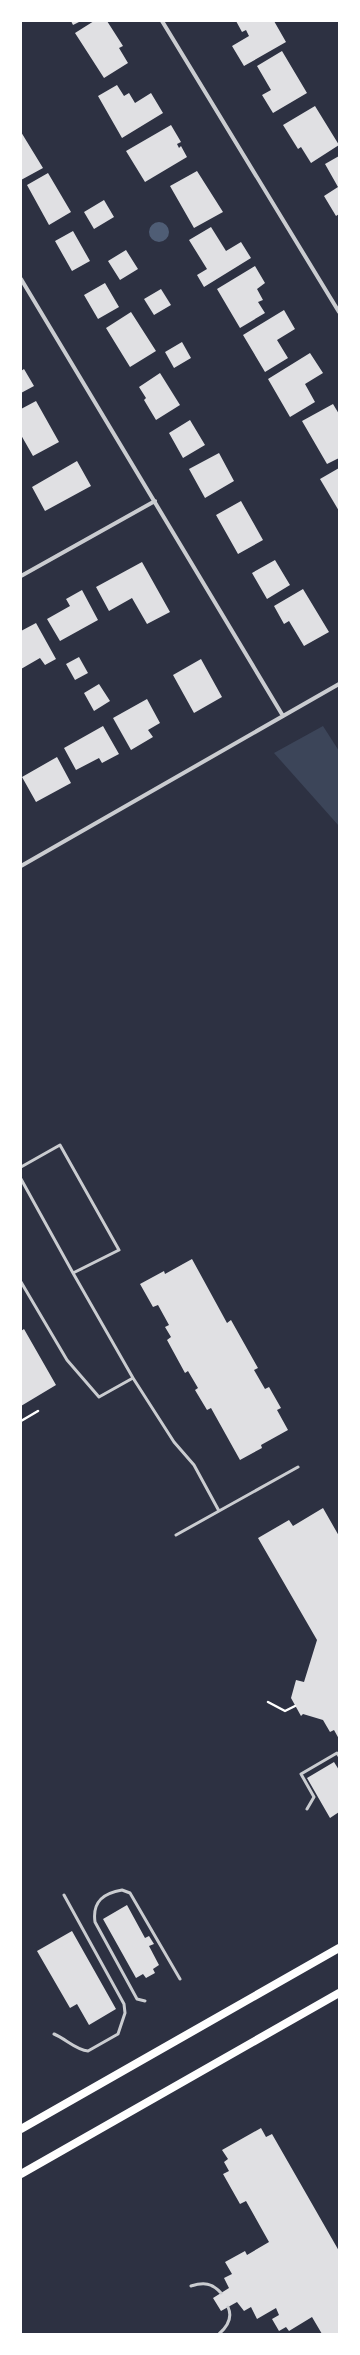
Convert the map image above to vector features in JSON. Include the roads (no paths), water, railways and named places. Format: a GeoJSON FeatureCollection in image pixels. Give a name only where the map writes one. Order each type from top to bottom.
{"type":"FeatureCollection","features":[{"type":"Feature","properties":{"kind":"main road"},"geometry":{"type":"LineString","coordinates":[[21,2129],[339,1948]]}},
{"type":"Feature","properties":{"kind":"main road"},"geometry":{"type":"LineString","coordinates":[[21,2174],[339,1993]]}},
{"type":"Feature","properties":{"kind":"street"},"geometry":{"type":"LineString","coordinates":[[162,21],[339,312]]}},
{"type":"Feature","properties":{"kind":"street"},"geometry":{"type":"LineString","coordinates":[[21,279],[283,716]]}},
{"type":"Feature","properties":{"kind":"street"},"geometry":{"type":"LineString","coordinates":[[21,576],[155,501]]}},
{"type":"Feature","properties":{"kind":"street"},"geometry":{"type":"LineString","coordinates":[[21,866],[339,684]]}},
{"type":"Feature","properties":{"kind":"lane"},"geometry":{"type":"LineString","coordinates":[[21,1167],[60,1145],[119,1250],[73,1273]]}},
{"type":"Feature","properties":{"kind":"lane"},"geometry":{"type":"LineString","coordinates":[[21,1179],[133,1378],[174,1442],[194,1465],[219,1511]]}},
{"type":"Feature","properties":{"kind":"lane"},"geometry":{"type":"LineString","coordinates":[[21,1282],[67,1360],[99,1397],[133,1378]]}},
{"type":"Feature","properties":{"kind":"lane"},"geometry":{"type":"LineString","coordinates":[[176,1535],[298,1467]]}},
{"type":"Feature","properties":{"kind":"lane"},"geometry":{"type":"LineString","coordinates":[[307,1809],[314,1797],[301,1774],[337,1753],[339,1756]]}},
{"type":"Feature","properties":{"kind":"lane"},"geometry":{"type":"LineString","coordinates":[[145,2001],[137,1999],[95,1922],[94,1912],[96,1904],[102,1897],[122,1890],[130,1893],[180,1979]]}},
{"type":"Feature","properties":{"kind":"lane"},"geometry":{"type":"LineString","coordinates":[[54,2034],[70,2041],[75,2048],[88,2051],[118,2034],[126,2013],[124,2004],[64,1895]]}},
{"type":"Feature","properties":{"kind":"lane"},"geometry":{"type":"LineString","coordinates":[[191,2286],[206,2283],[212,2285],[221,2293]]}},
{"type":"Feature","properties":{"kind":"lane"},"geometry":{"type":"LineString","coordinates":[[219,2334],[230,2318],[228,2307]]}}]}
